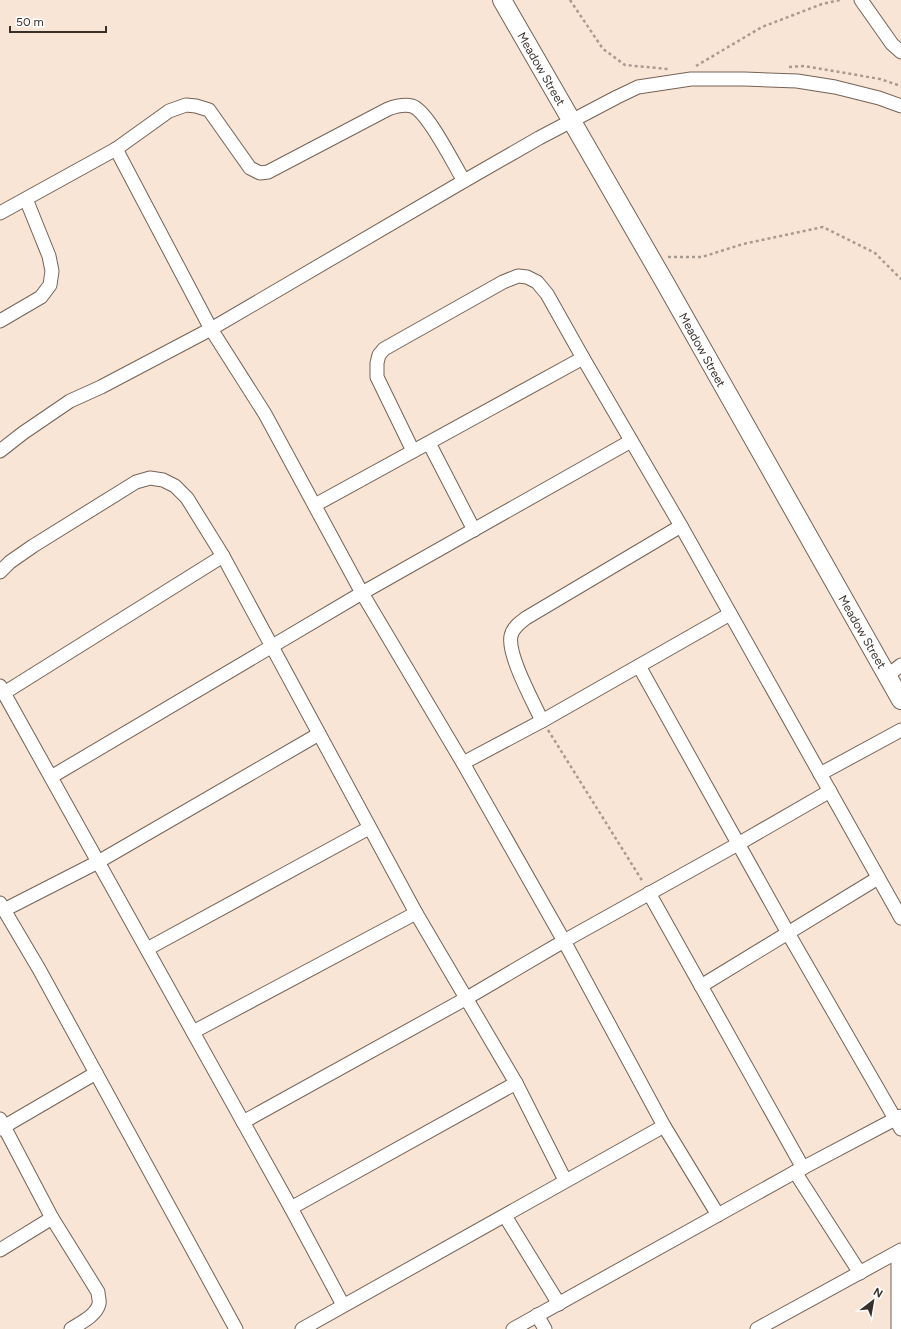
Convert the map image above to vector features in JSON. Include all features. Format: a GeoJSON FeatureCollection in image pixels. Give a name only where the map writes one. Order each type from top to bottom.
{"type":"FeatureCollection","features":[{"type":"Feature","properties":{"kind":"street","name":"Meadow Street"},"geometry":{"type":"LineString","coordinates":[[502,0],[901,700]]}},
{"type":"Feature","properties":{"kind":"street"},"geometry":{"type":"LineString","coordinates":[[861,0],[892,44],[901,52]]}},
{"type":"Feature","properties":{"kind":"street"},"geometry":{"type":"LineString","coordinates":[[0,451],[23,433],[70,401],[101,387],[211,329],[464,181],[571,121],[638,87],[691,79],[797,81],[835,87],[879,98],[901,106]]}},
{"type":"Feature","properties":{"kind":"street"},"geometry":{"type":"LineString","coordinates":[[0,213],[116,149],[169,110],[186,105],[196,106],[208,110],[250,168],[260,173],[268,172],[388,109],[408,105],[420,111],[429,121],[464,181]]}},
{"type":"Feature","properties":{"kind":"street"},"geometry":{"type":"LineString","coordinates":[[116,149],[211,329],[265,414],[362,593],[464,763],[564,941],[664,1126],[718,1215]]}},
{"type":"Feature","properties":{"kind":"street"},"geometry":{"type":"LineString","coordinates":[[0,322],[41,297],[50,285],[52,271],[49,256],[26,199]]}},
{"type":"Feature","properties":{"kind":"street"},"geometry":{"type":"LineString","coordinates":[[413,451],[377,377],[377,363],[379,355],[384,349],[487,290],[504,282],[518,276],[527,277],[537,282],[546,294],[681,526],[901,918]]}},
{"type":"Feature","properties":{"kind":"street"},"geometry":{"type":"LineString","coordinates":[[315,505],[582,358]]}},
{"type":"Feature","properties":{"kind":"street"},"geometry":{"type":"LineString","coordinates":[[51,777],[362,593],[632,441]]}},
{"type":"Feature","properties":{"kind":"street"},"geometry":{"type":"LineString","coordinates":[[429,443],[474,530]]}},
{"type":"Feature","properties":{"kind":"street"},"geometry":{"type":"LineString","coordinates":[[0,572],[10,562],[33,546],[136,482],[150,478],[163,480],[175,486],[187,498],[223,556],[416,913],[516,1083],[565,1180]]}},
{"type":"Feature","properties":{"kind":"street"},"geometry":{"type":"LineString","coordinates":[[542,721],[512,651],[510,637],[514,628],[526,618],[681,526]]}},
{"type":"Feature","properties":{"kind":"street"},"geometry":{"type":"LineString","coordinates":[[223,556],[2,689],[291,1208],[343,1305]]}},
{"type":"Feature","properties":{"kind":"street"},"geometry":{"type":"LineString","coordinates":[[464,763],[542,721],[730,614]]}},
{"type":"Feature","properties":{"kind":"street"},"geometry":{"type":"LineString","coordinates":[[887,676],[901,665]]}},
{"type":"Feature","properties":{"kind":"street"},"geometry":{"type":"LineString","coordinates":[[513,1329],[799,1170],[899,1121],[788,933],[638,666]]}},
{"type":"Feature","properties":{"kind":"street"},"geometry":{"type":"LineString","coordinates":[[820,774],[901,730]]}},
{"type":"Feature","properties":{"kind":"street"},"geometry":{"type":"LineString","coordinates":[[236,1329],[39,969],[2,906],[98,862],[319,734]]}},
{"type":"Feature","properties":{"kind":"street"},"geometry":{"type":"LineString","coordinates":[[243,1122],[467,998],[564,941],[830,791]]}},
{"type":"Feature","properties":{"kind":"street"},"geometry":{"type":"LineString","coordinates":[[147,949],[369,828]]}},
{"type":"Feature","properties":{"kind":"street"},"geometry":{"type":"LineString","coordinates":[[701,986],[878,878]]}},
{"type":"Feature","properties":{"kind":"street"},"geometry":{"type":"LineString","coordinates":[[649,893],[701,986],[799,1170],[860,1273]]}},
{"type":"Feature","properties":{"kind":"street"},"geometry":{"type":"LineString","coordinates":[[193,1032],[416,913]]}},
{"type":"Feature","properties":{"kind":"street"},"geometry":{"type":"LineString","coordinates":[[71,1329],[92,1314],[100,1303],[98,1292],[52,1218],[1,1125],[96,1073]]}},
{"type":"Feature","properties":{"kind":"street"},"geometry":{"type":"LineString","coordinates":[[291,1208],[516,1083]]}},
{"type":"Feature","properties":{"kind":"street"},"geometry":{"type":"LineString","coordinates":[[302,1329],[505,1216],[565,1180],[664,1126]]}},
{"type":"Feature","properties":{"kind":"street"},"geometry":{"type":"LineString","coordinates":[[505,1216],[558,1304]]}},
{"type":"Feature","properties":{"kind":"street"},"geometry":{"type":"LineString","coordinates":[[0,1250],[52,1218]]}},
{"type":"Feature","properties":{"kind":"street"},"geometry":{"type":"LineString","coordinates":[[757,1329],[900,1251]]}},
{"type":"Feature","properties":{"kind":"street"},"geometry":{"type":"LineString","coordinates":[[898,1329],[900,1251]]}},
{"type":"Feature","properties":{"kind":"street"},"geometry":{"type":"LineString","coordinates":[[537,1315],[545,1329]]}},
{"type":"Feature","properties":{"kind":"path"},"geometry":{"type":"LineString","coordinates":[[570,0],[603,49],[625,64],[672,69]]}},
{"type":"Feature","properties":{"kind":"path"},"geometry":{"type":"LineString","coordinates":[[822,4],[827,0]]}},
{"type":"Feature","properties":{"kind":"path"},"geometry":{"type":"LineString","coordinates":[[695,66],[762,27],[822,4],[840,0]]}},
{"type":"Feature","properties":{"kind":"path"},"geometry":{"type":"LineString","coordinates":[[788,67],[804,66],[873,77],[901,86]]}},
{"type":"Feature","properties":{"kind":"path"},"geometry":{"type":"LineString","coordinates":[[649,257],[702,257],[743,244],[823,227],[875,253],[901,279]]}},
{"type":"Feature","properties":{"kind":"path"},"geometry":{"type":"LineString","coordinates":[[542,721],[649,893]]}}]}
